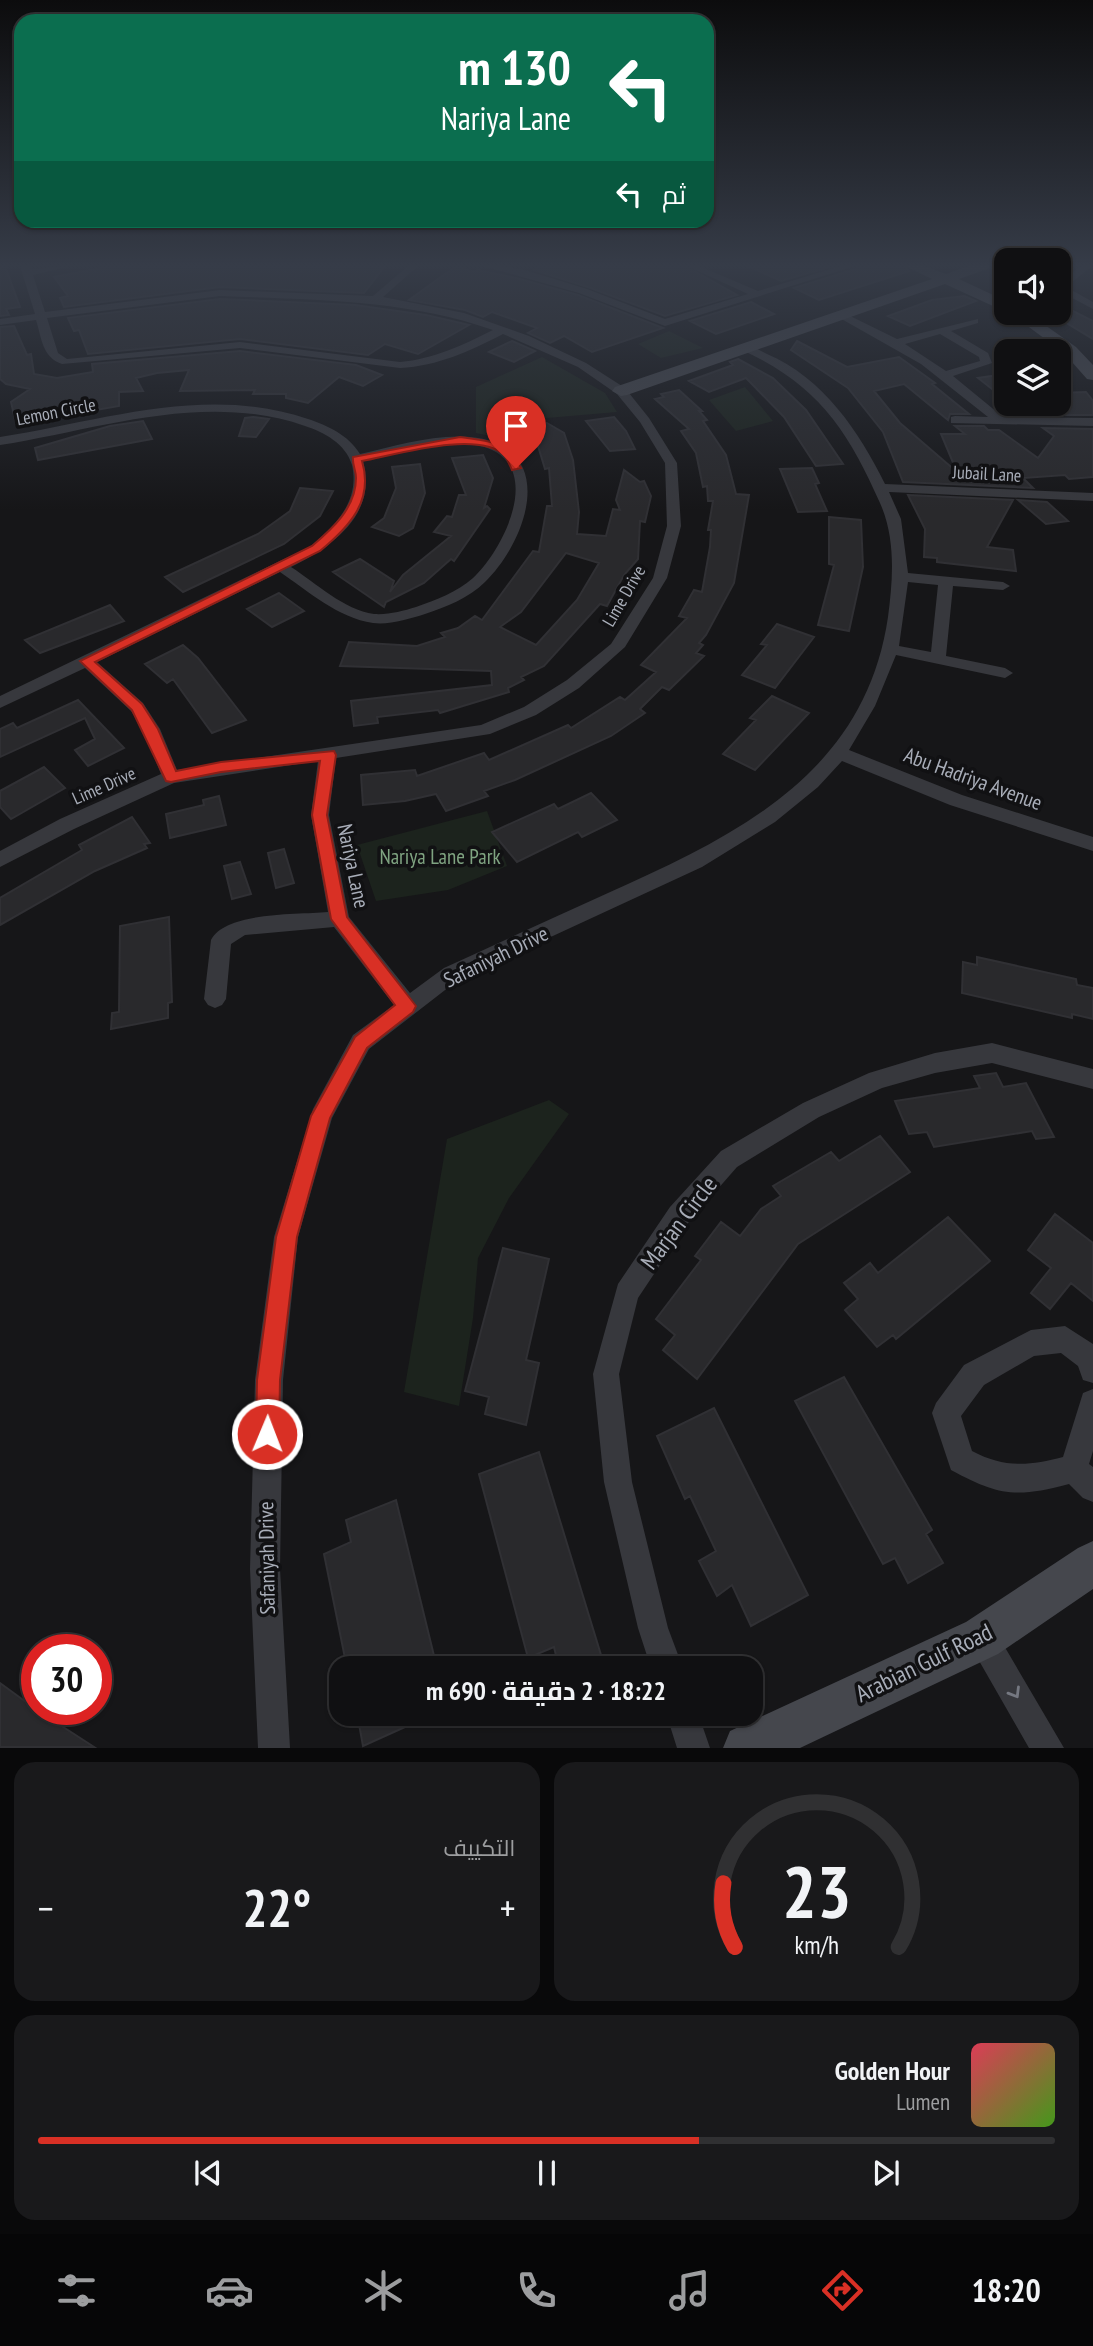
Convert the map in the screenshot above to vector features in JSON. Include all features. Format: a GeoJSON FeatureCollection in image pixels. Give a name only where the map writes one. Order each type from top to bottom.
{"type":"FeatureCollection","features":[{"type":"Feature","properties":{"kind":"main road"},"geometry":{"type":"LineString","coordinates":[[621,391],[747,348]]}},
{"type":"Feature","properties":{"kind":"main road"},"geometry":{"type":"LineString","coordinates":[[1067,348],[1093,375]]}},
{"type":"Feature","properties":{"kind":"main road","name":"Arabian Gulf Road"},"geometry":{"type":"LineString","coordinates":[[747,1748],[982,1638],[1093,1563]]}},
{"type":"Feature","properties":{"kind":"street"},"geometry":{"type":"LineString","coordinates":[[51,348],[55,358],[66,362],[214,348]]}},
{"type":"Feature","properties":{"kind":"street"},"geometry":{"type":"LineString","coordinates":[[265,348],[400,365],[418,365],[467,348]]}},
{"type":"Feature","properties":{"kind":"street","name":"Lime Drive"},"geometry":{"type":"LineString","coordinates":[[0,860],[67,824],[171,777],[221,767],[328,755],[484,730],[530,711],[573,684],[617,647],[660,578],[674,526],[671,463],[645,421],[621,391],[582,365],[543,348]]}},
{"type":"Feature","properties":{"kind":"street","name":"Safaniyah Drive"},"geometry":{"type":"LineString","coordinates":[[274,1748],[265,1569],[268,1394],[286,1237],[321,1116],[361,1042],[452,974],[695,862],[769,817],[812,783],[839,753],[867,706],[891,649],[901,577],[894,519],[863,452],[835,412],[806,384],[779,363],[747,348]]}},
{"type":"Feature","properties":{"kind":"street"},"geometry":{"type":"LineString","coordinates":[[906,348],[945,375],[999,421]]}},
{"type":"Feature","properties":{"kind":"street"},"geometry":{"type":"LineString","coordinates":[[945,375],[986,363],[984,355],[972,348]]}},
{"type":"Feature","properties":{"kind":"street","name":"Lemon Circle"},"geometry":{"type":"LineString","coordinates":[[0,441],[182,408],[240,407],[299,417],[334,433],[360,456]]}},
{"type":"Feature","properties":{"kind":"street"},"geometry":{"type":"LineString","coordinates":[[955,420],[1093,422]]}},
{"type":"Feature","properties":{"kind":"street"},"geometry":{"type":"LineString","coordinates":[[0,703],[280,566],[316,549],[339,530],[354,509],[362,478],[360,456],[460,440],[487,444],[509,453],[523,482],[522,511],[503,552],[478,582],[447,599],[397,619],[372,618],[345,607],[280,566]]}},
{"type":"Feature","properties":{"kind":"street","name":"Jubail Lane"},"geometry":{"type":"LineString","coordinates":[[880,488],[1087,497]]}},
{"type":"Feature","properties":{"kind":"street"},"geometry":{"type":"LineString","coordinates":[[1087,497],[1093,513]]}},
{"type":"Feature","properties":{"kind":"street"},"geometry":{"type":"LineString","coordinates":[[901,577],[1003,586]]}},
{"type":"Feature","properties":{"kind":"street"},"geometry":{"type":"LineString","coordinates":[[938,659],[946,581]]}},
{"type":"Feature","properties":{"kind":"street"},"geometry":{"type":"LineString","coordinates":[[891,649],[1006,673]]}},
{"type":"Feature","properties":{"kind":"street"},"geometry":{"type":"LineString","coordinates":[[87,661],[137,707],[151,729],[171,777]]}},
{"type":"Feature","properties":{"kind":"street","name":"Abu Hadriya Avenue"},"geometry":{"type":"LineString","coordinates":[[839,753],[956,800],[1093,845]]}},
{"type":"Feature","properties":{"kind":"street","name":"Nariya Lane"},"geometry":{"type":"LineString","coordinates":[[328,755],[320,815],[339,919],[407,1006]]}},
{"type":"Feature","properties":{"kind":"street"},"geometry":{"type":"LineString","coordinates":[[215,999],[220,940],[242,928],[339,919]]}},
{"type":"Feature","properties":{"kind":"street","name":"Marjan Circle"},"geometry":{"type":"LineString","coordinates":[[663,1656],[653,1628],[618,1482],[606,1374],[627,1293],[680,1215],[729,1159],[811,1110],[877,1080],[935,1063],[992,1053],[1093,1079]]}},
{"type":"Feature","properties":{"kind":"street"},"geometry":{"type":"LineString","coordinates":[[1093,1370],[1088,1357],[1065,1339],[1031,1343],[974,1375],[946,1413],[961,1460],[989,1476],[1022,1482],[1084,1478],[1093,1403]]}},
{"type":"Feature","properties":{"kind":"street"},"geometry":{"type":"LineString","coordinates":[[982,1638],[1048,1748]]}},
{"type":"Feature","properties":{"kind":"street"},"geometry":{"type":"LineString","coordinates":[[686,1726],[694,1748]]}},
{"type":"Feature","properties":{"kind":"green space"},"geometry":{"type":"Polygon","coordinates":[[[644,348],[703,348],[661,358],[644,348]]]}},
{"type":"Feature","properties":{"kind":"green space"},"geometry":{"type":"Polygon","coordinates":[[[542,357],[605,393],[617,412],[547,418],[505,439],[476,433],[476,387],[542,357]]]}},
{"type":"Feature","properties":{"kind":"green space"},"geometry":{"type":"Polygon","coordinates":[[[745,387],[773,421],[736,431],[709,400],[745,387]]]}},
{"type":"Feature","properties":{"kind":"green space","name":"Nariya Lane Park"},"geometry":{"type":"Polygon","coordinates":[[[487,811],[507,866],[448,890],[376,901],[357,845],[487,811]]]}},
{"type":"Feature","properties":{"kind":"green space"},"geometry":{"type":"Polygon","coordinates":[[[549,1100],[569,1114],[509,1198],[478,1258],[473,1318],[459,1406],[404,1392],[447,1139],[549,1100]]]}},
{"type":"Feature","properties":{"kind":"building"},"geometry":{"type":"Polygon","coordinates":[[[0,348],[24,348],[27,355],[31,354],[34,374],[57,378],[93,372],[92,364],[240,351],[356,365],[382,375],[363,386],[339,377],[308,403],[286,398],[286,394],[253,394],[255,390],[180,391],[189,370],[157,373],[136,378],[143,391],[119,392],[119,406],[16,424],[11,402],[30,389],[6,384],[0,379],[0,348]]]}},
{"type":"Feature","properties":{"kind":"building"},"geometry":{"type":"Polygon","coordinates":[[[86,348],[153,348],[88,354],[86,348]]]}},
{"type":"Feature","properties":{"kind":"building"},"geometry":{"type":"Polygon","coordinates":[[[309,348],[379,348],[368,355],[309,348]]]}},
{"type":"Feature","properties":{"kind":"building"},"geometry":{"type":"Polygon","coordinates":[[[397,348],[429,348],[418,354],[397,348]]]}},
{"type":"Feature","properties":{"kind":"building"},"geometry":{"type":"Polygon","coordinates":[[[498,348],[527,348],[535,351],[514,362],[489,352],[498,348]]]}},
{"type":"Feature","properties":{"kind":"building"},"geometry":{"type":"Polygon","coordinates":[[[584,348],[605,348],[592,352],[584,348]]]}},
{"type":"Feature","properties":{"kind":"building"},"geometry":{"type":"Polygon","coordinates":[[[793,348],[810,348],[847,367],[899,357],[935,383],[932,384],[969,414],[950,414],[948,420],[904,384],[874,391],[900,423],[957,472],[941,434],[965,434],[955,426],[984,426],[988,430],[999,430],[1038,458],[1054,436],[1043,428],[1093,429],[1093,477],[1069,479],[1065,475],[1023,478],[1033,488],[903,482],[883,432],[848,388],[791,350],[793,348]]]}},
{"type":"Feature","properties":{"kind":"building"},"geometry":{"type":"Polygon","coordinates":[[[738,359],[773,378],[806,410],[843,464],[816,466],[784,417],[746,378],[709,392],[689,381],[733,365],[730,362],[738,359]]]}},
{"type":"Feature","properties":{"kind":"building"},"geometry":{"type":"Polygon","coordinates":[[[994,376],[994,391],[978,378],[994,376]]]}},
{"type":"Feature","properties":{"kind":"building"},"geometry":{"type":"Polygon","coordinates":[[[679,390],[702,411],[699,411],[707,420],[703,421],[726,455],[736,494],[749,495],[734,583],[699,643],[703,645],[696,653],[704,656],[669,690],[662,687],[640,709],[645,713],[611,736],[515,780],[484,791],[488,796],[446,811],[436,794],[405,801],[363,805],[361,775],[415,770],[417,776],[484,753],[489,760],[568,725],[571,728],[620,697],[625,700],[656,672],[641,665],[687,618],[679,616],[694,590],[702,592],[710,547],[711,530],[708,530],[713,501],[708,501],[707,486],[703,487],[696,453],[681,431],[689,429],[655,399],[664,397],[661,394],[679,390]]]}},
{"type":"Feature","properties":{"kind":"building"},"geometry":{"type":"Polygon","coordinates":[[[1086,392],[1093,401],[1093,415],[1071,415],[1071,393],[1086,392]]]}},
{"type":"Feature","properties":{"kind":"building"},"geometry":{"type":"Polygon","coordinates":[[[614,417],[626,431],[635,449],[610,451],[586,421],[614,417]]]}},
{"type":"Feature","properties":{"kind":"building"},"geometry":{"type":"Polygon","coordinates":[[[245,418],[269,419],[256,437],[239,436],[245,418]]]}},
{"type":"Feature","properties":{"kind":"building"},"geometry":{"type":"Polygon","coordinates":[[[143,421],[152,439],[38,460],[35,448],[110,426],[143,421]]]}},
{"type":"Feature","properties":{"kind":"building"},"geometry":{"type":"Polygon","coordinates":[[[547,423],[564,433],[573,460],[579,512],[577,534],[606,536],[613,509],[620,510],[616,500],[624,470],[640,482],[644,481],[651,496],[645,522],[640,521],[638,559],[624,575],[607,606],[600,604],[544,666],[521,677],[524,680],[508,688],[509,692],[440,713],[438,710],[377,717],[378,723],[354,726],[351,701],[492,685],[491,671],[340,666],[349,642],[417,646],[445,637],[441,633],[458,628],[475,616],[482,620],[533,551],[539,552],[547,506],[552,506],[549,468],[545,469],[538,446],[521,435],[547,423]],[[566,553],[521,612],[500,627],[536,645],[577,600],[599,563],[566,553]]]}},
{"type":"Feature","properties":{"kind":"building"},"geometry":{"type":"Polygon","coordinates":[[[483,455],[493,478],[484,508],[487,506],[490,509],[454,561],[451,559],[424,583],[386,602],[384,607],[333,572],[360,559],[394,581],[390,592],[403,575],[451,536],[434,532],[447,516],[452,517],[459,495],[466,495],[452,458],[483,455]]]}},
{"type":"Feature","properties":{"kind":"building"},"geometry":{"type":"Polygon","coordinates":[[[420,464],[425,493],[413,528],[399,536],[372,527],[384,518],[396,488],[392,467],[420,464]]]}},
{"type":"Feature","properties":{"kind":"building"},"geometry":{"type":"Polygon","coordinates":[[[812,468],[819,483],[815,484],[827,511],[798,512],[780,469],[812,468]]]}},
{"type":"Feature","properties":{"kind":"building"},"geometry":{"type":"Polygon","coordinates":[[[300,488],[333,491],[320,516],[284,544],[183,592],[165,577],[258,534],[290,511],[300,488]]]}},
{"type":"Feature","properties":{"kind":"building"},"geometry":{"type":"Polygon","coordinates":[[[908,495],[1013,500],[987,547],[1013,550],[1016,571],[937,562],[937,558],[924,557],[925,529],[908,495]]]}},
{"type":"Feature","properties":{"kind":"building"},"geometry":{"type":"Polygon","coordinates":[[[1018,500],[1047,502],[1068,521],[1046,524],[1018,500]]]}},
{"type":"Feature","properties":{"kind":"building"},"geometry":{"type":"Polygon","coordinates":[[[829,517],[861,520],[863,567],[849,631],[818,625],[834,565],[829,564],[829,517]]]}},
{"type":"Feature","properties":{"kind":"building"},"geometry":{"type":"Polygon","coordinates":[[[279,593],[304,611],[272,627],[247,609],[279,593]]]}},
{"type":"Feature","properties":{"kind":"building"},"geometry":{"type":"Polygon","coordinates":[[[110,605],[124,621],[40,653],[25,640],[110,605]]]}},
{"type":"Feature","properties":{"kind":"building"},"geometry":{"type":"Polygon","coordinates":[[[777,624],[814,637],[775,688],[742,675],[767,645],[761,644],[777,624]]]}},
{"type":"Feature","properties":{"kind":"building"},"geometry":{"type":"Polygon","coordinates":[[[183,645],[198,658],[246,720],[212,733],[173,679],[167,683],[145,664],[183,645]]]}},
{"type":"Feature","properties":{"kind":"building"},"geometry":{"type":"Polygon","coordinates":[[[772,696],[809,713],[755,770],[723,754],[756,720],[750,718],[772,696]]]}},
{"type":"Feature","properties":{"kind":"building"},"geometry":{"type":"Polygon","coordinates":[[[78,700],[124,748],[88,766],[75,750],[95,739],[85,718],[0,757],[0,729],[13,723],[17,728],[78,700]]]}},
{"type":"Feature","properties":{"kind":"building"},"geometry":{"type":"Polygon","coordinates":[[[44,767],[65,788],[11,819],[0,807],[0,791],[44,767]]]}},
{"type":"Feature","properties":{"kind":"building"},"geometry":{"type":"Polygon","coordinates":[[[591,793],[617,820],[582,837],[578,832],[517,862],[492,832],[554,804],[558,809],[591,793]]]}},
{"type":"Feature","properties":{"kind":"building"},"geometry":{"type":"Polygon","coordinates":[[[219,796],[226,825],[170,838],[166,814],[204,805],[203,800],[219,796]]]}},
{"type":"Feature","properties":{"kind":"building"},"geometry":{"type":"Polygon","coordinates":[[[132,817],[150,843],[144,844],[147,848],[95,871],[0,925],[0,898],[82,850],[79,845],[132,817]]]}},
{"type":"Feature","properties":{"kind":"building"},"geometry":{"type":"Polygon","coordinates":[[[284,849],[294,883],[276,888],[268,853],[284,849]]]}},
{"type":"Feature","properties":{"kind":"building"},"geometry":{"type":"Polygon","coordinates":[[[240,862],[251,894],[232,899],[224,866],[240,862]]]}},
{"type":"Feature","properties":{"kind":"building"},"geometry":{"type":"Polygon","coordinates":[[[169,917],[172,1002],[168,1003],[168,1018],[111,1029],[112,1013],[119,1012],[120,926],[169,917]]]}},
{"type":"Feature","properties":{"kind":"building"},"geometry":{"type":"Polygon","coordinates":[[[977,957],[1076,979],[1077,985],[1093,988],[1093,1019],[1072,1014],[1072,1018],[962,993],[963,962],[977,965],[977,957]]]}},
{"type":"Feature","properties":{"kind":"building"},"geometry":{"type":"Polygon","coordinates":[[[996,1073],[1003,1087],[1026,1083],[1054,1137],[1036,1139],[1032,1131],[934,1147],[927,1132],[909,1134],[895,1101],[980,1088],[974,1076],[996,1073]]]}},
{"type":"Feature","properties":{"kind":"building"},"geometry":{"type":"Polygon","coordinates":[[[880,1136],[910,1172],[798,1244],[697,1379],[663,1350],[675,1335],[656,1319],[701,1260],[695,1256],[721,1222],[740,1236],[761,1209],[781,1196],[773,1186],[831,1152],[839,1161],[880,1136]]]}},
{"type":"Feature","properties":{"kind":"building"},"geometry":{"type":"Polygon","coordinates":[[[1055,1214],[1093,1243],[1093,1301],[1071,1283],[1050,1309],[1031,1293],[1051,1268],[1028,1250],[1055,1214]]]}},
{"type":"Feature","properties":{"kind":"building"},"geometry":{"type":"Polygon","coordinates":[[[948,1217],[990,1261],[896,1339],[893,1335],[877,1347],[845,1310],[858,1299],[844,1283],[870,1263],[878,1273],[948,1217]]]}},
{"type":"Feature","properties":{"kind":"building"},"geometry":{"type":"Polygon","coordinates":[[[503,1248],[549,1259],[526,1360],[539,1363],[526,1425],[485,1414],[489,1397],[465,1391],[503,1248]]]}},
{"type":"Feature","properties":{"kind":"building"},"geometry":{"type":"Polygon","coordinates":[[[844,1377],[932,1530],[926,1534],[943,1563],[908,1583],[895,1558],[883,1564],[795,1401],[844,1377]]]}},
{"type":"Feature","properties":{"kind":"building"},"geometry":{"type":"Polygon","coordinates":[[[714,1408],[808,1595],[751,1626],[732,1585],[717,1596],[699,1561],[716,1551],[690,1496],[685,1499],[657,1436],[714,1408]]]}},
{"type":"Feature","properties":{"kind":"building"},"geometry":{"type":"Polygon","coordinates":[[[539,1452],[601,1655],[556,1656],[554,1647],[527,1656],[479,1474],[539,1452]]]}},
{"type":"Feature","properties":{"kind":"building"},"geometry":{"type":"Polygon","coordinates":[[[396,1500],[434,1656],[345,1656],[324,1554],[351,1542],[346,1520],[396,1500]]]}},
{"type":"Feature","properties":{"kind":"building"},"geometry":{"type":"Polygon","coordinates":[[[0,1683],[21,1698],[21,1725],[60,1725],[94,1747],[0,1747],[0,1683]]]}},
{"type":"Feature","properties":{"kind":"building"},"geometry":{"type":"Polygon","coordinates":[[[359,1726],[407,1726],[363,1746],[359,1726]]]}},
{"type":"Feature","properties":{"kind":"route"},"geometry":{"type":"LineString","coordinates":[[267,1434],[269,1380],[286,1237],[321,1116],[361,1042],[407,1006],[339,919],[320,815],[328,755],[221,767],[171,777],[151,729],[137,707],[87,661],[316,549],[339,530],[354,509],[362,478],[356,459],[460,440],[487,444],[509,453],[516,468]]}}]}
